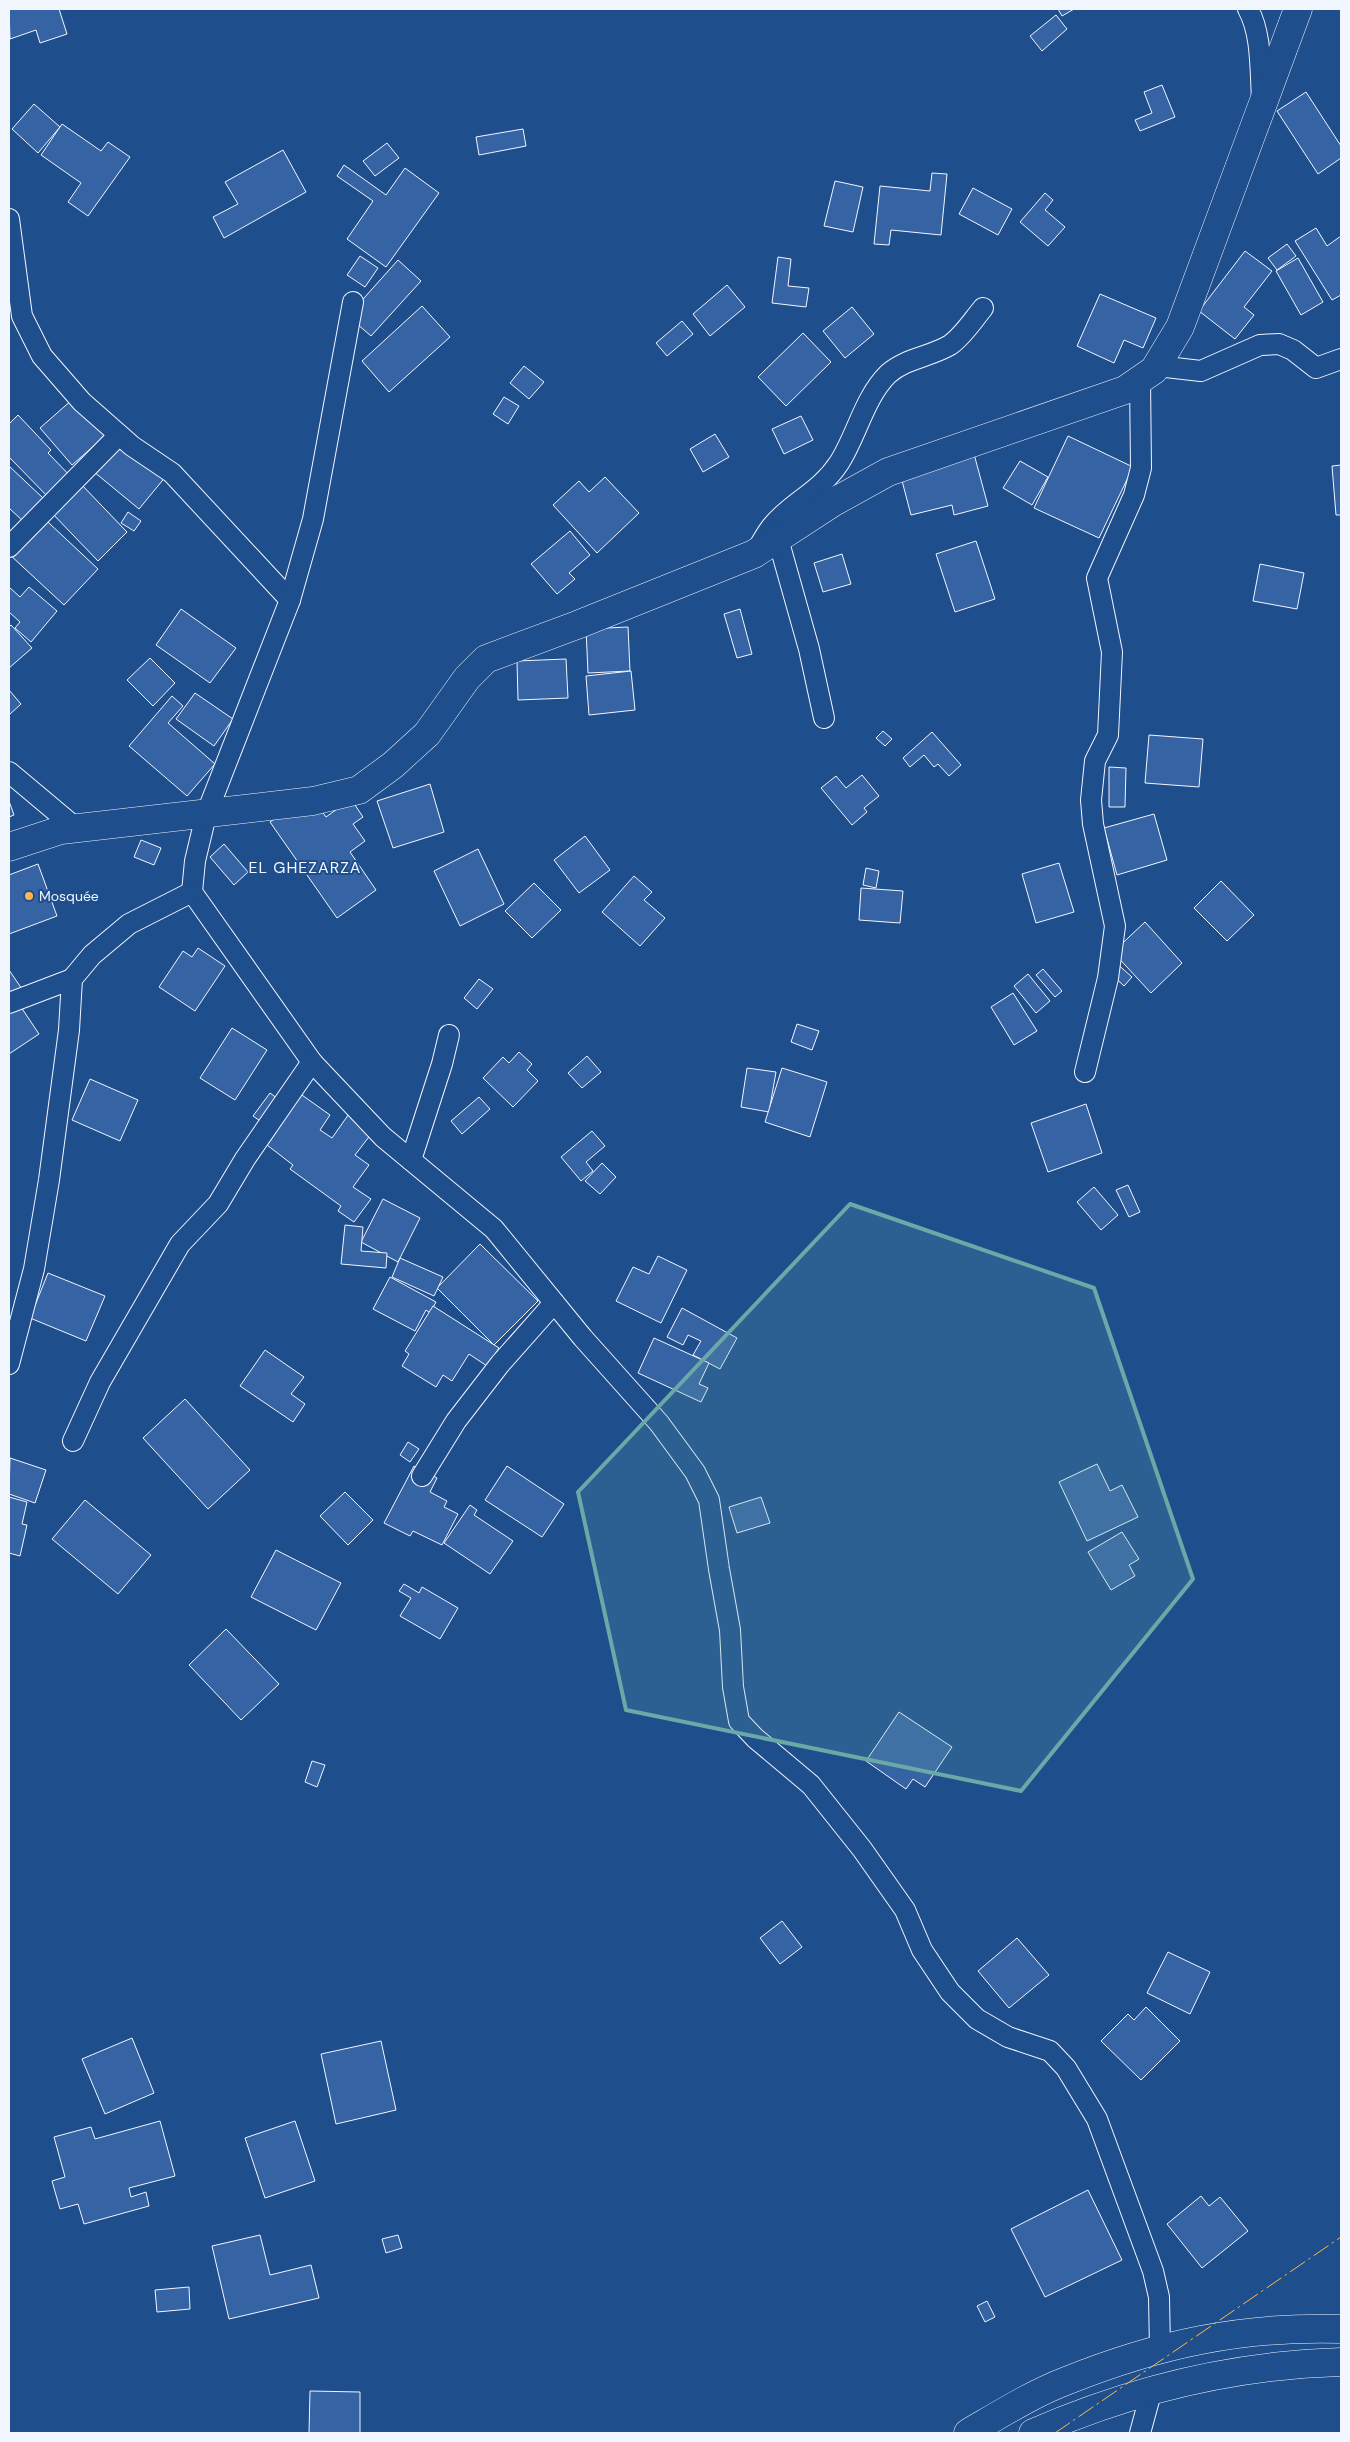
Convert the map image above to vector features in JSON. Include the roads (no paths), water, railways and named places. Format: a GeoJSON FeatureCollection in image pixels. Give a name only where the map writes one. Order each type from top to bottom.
{"type":"FeatureCollection","features":[{"type":"Feature","properties":{"kind":"main road"},"geometry":{"type":"LineString","coordinates":[[9,847],[61,830],[206,815],[313,801],[358,790],[393,766],[428,734],[467,678],[486,659],[577,625],[754,554],[832,503],[888,472],[1126,390],[1148,373],[1180,327],[1298,9]]}},
{"type":"Feature","properties":{"kind":"main road"},"geometry":{"type":"LineString","coordinates":[[968,2433],[1065,2381],[1160,2349],[1216,2336],[1294,2328],[1341,2329]]}},
{"type":"Feature","properties":{"kind":"main road"},"geometry":{"type":"LineString","coordinates":[[1033,2433],[1080,2412],[1152,2389],[1225,2372],[1300,2363],[1341,2362]]}},
{"type":"Feature","properties":{"kind":"street"},"geometry":{"type":"LineString","coordinates":[[1248,9],[1252,16],[1259,54],[1262,102]]}},
{"type":"Feature","properties":{"kind":"street"},"geometry":{"type":"LineString","coordinates":[[9,220],[15,318],[42,356],[82,402],[119,435],[172,473],[290,600]]}},
{"type":"Feature","properties":{"kind":"street"},"geometry":{"type":"LineString","coordinates":[[353,302],[313,519],[290,600],[206,815],[195,861],[192,892],[312,1062],[383,1137],[494,1230],[554,1303],[659,1423],[695,1472],[709,1500],[718,1569],[730,1630],[733,1686],[739,1721],[755,1738],[810,1785],[862,1849],[906,1910],[922,1950],[950,1992],[976,2019],[1008,2037],[1050,2051],[1066,2068],[1097,2120],[1155,2276],[1159,2297],[1160,2349]]}},
{"type":"Feature","properties":{"kind":"street"},"geometry":{"type":"LineString","coordinates":[[754,554],[773,525],[822,486],[839,462],[865,411],[889,374],[905,362],[950,345],[983,308]]}},
{"type":"Feature","properties":{"kind":"street"},"geometry":{"type":"LineString","coordinates":[[1085,1072],[1108,978],[1115,926],[1093,824],[1091,800],[1096,762],[1108,735],[1112,652],[1098,578],[1134,495],[1141,468],[1148,373],[1201,371],[1260,345],[1279,344],[1293,350],[1316,368],[1330,365],[1341,359]]}},
{"type":"Feature","properties":{"kind":"street"},"geometry":{"type":"LineString","coordinates":[[9,547],[119,435]]}},
{"type":"Feature","properties":{"kind":"street"},"geometry":{"type":"LineString","coordinates":[[778,538],[809,649],[824,718]]}},
{"type":"Feature","properties":{"kind":"street"},"geometry":{"type":"LineString","coordinates":[[9,772],[77,829]]}},
{"type":"Feature","properties":{"kind":"street"},"geometry":{"type":"LineString","coordinates":[[9,1003],[72,979],[92,955],[129,924],[192,892]]}},
{"type":"Feature","properties":{"kind":"street"},"geometry":{"type":"LineString","coordinates":[[9,1364],[34,1269],[46,1198],[69,1030],[72,979]]}},
{"type":"Feature","properties":{"kind":"street"},"geometry":{"type":"LineString","coordinates":[[410,1160],[442,1064],[449,1035]]}},
{"type":"Feature","properties":{"kind":"street"},"geometry":{"type":"LineString","coordinates":[[73,1441],[100,1382],[180,1244],[218,1204],[245,1160],[312,1062]]}},
{"type":"Feature","properties":{"kind":"street"},"geometry":{"type":"LineString","coordinates":[[422,1476],[456,1421],[500,1364],[554,1303]]}},
{"type":"Feature","properties":{"kind":"street"},"geometry":{"type":"LineString","coordinates":[[1140,2433],[1152,2389]]}},
{"type":"Feature","properties":{"kind":"place","name":"Mosquée"},"geometry":{"type":"Point","coordinates":[29,896]}},
{"type":"Feature","properties":{"kind":"district","name":"EL GHEZARZA"},"geometry":{"type":"Point","coordinates":[305,867]}}]}
